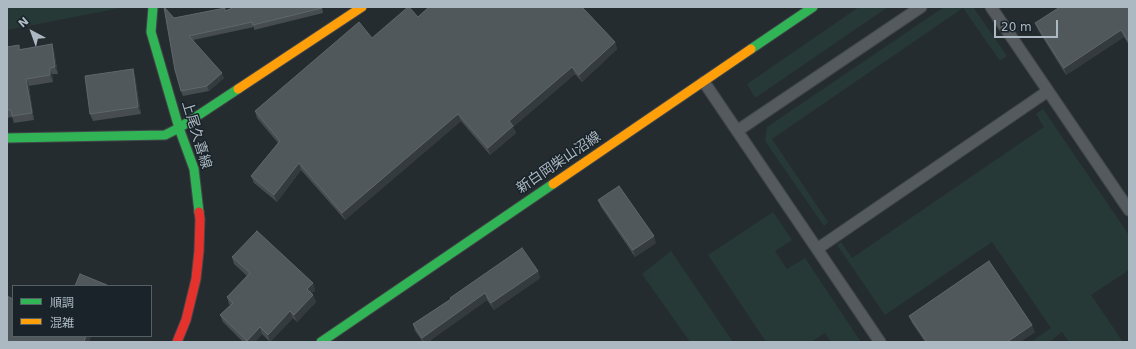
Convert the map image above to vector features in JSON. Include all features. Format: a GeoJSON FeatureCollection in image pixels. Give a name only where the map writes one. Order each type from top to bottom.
{"type":"FeatureCollection","features":[{"type":"Feature","properties":{"kind":"street","name":"上尾久喜線"},"geometry":{"type":"LineString","coordinates":[[153,7],[151,32],[179,128],[194,169],[200,219],[196,279],[186,320],[177,342]]}},
{"type":"Feature","properties":{"kind":"street"},"geometry":{"type":"LineString","coordinates":[[7,138],[165,134],[179,128],[362,7]]}},
{"type":"Feature","properties":{"kind":"street","name":"新白岡柴山沼線"},"geometry":{"type":"LineString","coordinates":[[321,342],[813,7]]}},
{"type":"Feature","properties":{"kind":"lane"},"geometry":{"type":"LineString","coordinates":[[737,131],[921,7]]}},
{"type":"Feature","properties":{"kind":"lane"},"geometry":{"type":"LineString","coordinates":[[991,7],[1129,209]]}},
{"type":"Feature","properties":{"kind":"lane"},"geometry":{"type":"LineString","coordinates":[[704,82],[880,342]]}},
{"type":"Feature","properties":{"kind":"lane"},"geometry":{"type":"LineString","coordinates":[[817,249],[1048,91]]}},
{"type":"Feature","properties":{"kind":"green space"},"geometry":{"type":"Polygon","coordinates":[[[7,7],[126,7],[7,30],[7,7]]]}},
{"type":"Feature","properties":{"kind":"green space"},"geometry":{"type":"Polygon","coordinates":[[[859,7],[888,7],[755,98],[747,84],[859,7]]]}},
{"type":"Feature","properties":{"kind":"green space"},"geometry":{"type":"Polygon","coordinates":[[[944,7],[973,7],[1007,56],[1000,61],[963,8],[772,139],[828,222],[824,226],[765,141],[767,127],[944,7]]]}},
{"type":"Feature","properties":{"kind":"green space"},"geometry":{"type":"Polygon","coordinates":[[[1043,109],[1129,235],[1129,270],[1091,295],[1123,342],[1069,342],[1062,332],[1049,342],[1031,342],[1051,328],[992,242],[885,315],[837,245],[841,242],[852,258],[1044,127],[1036,114],[1043,109]]]}},
{"type":"Feature","properties":{"kind":"green space"},"geometry":{"type":"Polygon","coordinates":[[[773,212],[792,240],[775,251],[787,269],[805,258],[861,342],[831,342],[825,333],[811,342],[766,342],[708,255],[773,212]]]}},
{"type":"Feature","properties":{"kind":"green space"},"geometry":{"type":"Polygon","coordinates":[[[671,251],[733,342],[690,342],[642,274],[671,251]]]}},
{"type":"Feature","properties":{"kind":"building"},"geometry":{"type":"Polygon","coordinates":[[[164,7],[174,18],[225,8],[225,11],[235,7],[322,8],[253,25],[252,22],[189,36],[222,73],[207,86],[181,91],[175,70],[164,7]]]}},
{"type":"Feature","properties":{"kind":"building"},"geometry":{"type":"Polygon","coordinates":[[[408,7],[418,17],[429,7],[582,7],[615,42],[579,75],[572,67],[509,121],[513,126],[488,148],[458,114],[342,213],[299,163],[274,195],[251,176],[280,141],[255,111],[359,22],[372,38],[408,7]]]}},
{"type":"Feature","properties":{"kind":"building"},"geometry":{"type":"Polygon","coordinates":[[[1060,7],[1129,7],[1129,42],[1121,30],[1064,68],[1035,23],[1060,7]]]}},
{"type":"Feature","properties":{"kind":"building"},"geometry":{"type":"Polygon","coordinates":[[[52,44],[55,67],[50,68],[50,75],[26,79],[32,113],[12,116],[11,110],[7,110],[7,47],[19,45],[19,50],[52,44]]]}},
{"type":"Feature","properties":{"kind":"building"},"geometry":{"type":"Polygon","coordinates":[[[133,69],[138,107],[90,114],[85,76],[133,69]]]}},
{"type":"Feature","properties":{"kind":"building"},"geometry":{"type":"Polygon","coordinates":[[[619,186],[654,236],[633,250],[598,200],[619,186]]]}},
{"type":"Feature","properties":{"kind":"building"},"geometry":{"type":"Polygon","coordinates":[[[257,231],[313,283],[307,289],[313,295],[294,315],[290,311],[268,335],[260,327],[247,341],[220,315],[233,303],[227,297],[250,273],[232,257],[257,231]]]}},
{"type":"Feature","properties":{"kind":"building"},"geometry":{"type":"Polygon","coordinates":[[[522,248],[538,271],[491,303],[485,293],[422,338],[413,324],[451,299],[450,298],[522,248]]]}},
{"type":"Feature","properties":{"kind":"building"},"geometry":{"type":"Polygon","coordinates":[[[989,261],[1032,325],[1007,342],[927,342],[909,316],[989,261]]]}},
{"type":"Feature","properties":{"kind":"building"},"geometry":{"type":"Polygon","coordinates":[[[80,274],[107,285],[75,285],[80,274]]]}},
{"type":"Feature","properties":{"kind":"building"},"geometry":{"type":"Polygon","coordinates":[[[7,296],[12,298],[12,337],[86,337],[84,342],[7,342],[7,296]]]}},
{"type":"Feature","properties":{"kind":"traffic: fast"},"geometry":{"type":"LineString","coordinates":[[153,7],[151,32],[179,128],[194,169],[199,212]]}},
{"type":"Feature","properties":{"kind":"traffic: fast"},"geometry":{"type":"LineString","coordinates":[[751,49],[813,7]]}},
{"type":"Feature","properties":{"kind":"traffic: fast"},"geometry":{"type":"LineString","coordinates":[[7,138],[165,135],[179,128],[238,89]]}},
{"type":"Feature","properties":{"kind":"traffic: fast"},"geometry":{"type":"LineString","coordinates":[[321,342],[553,184]]}},
{"type":"Feature","properties":{"kind":"traffic: slow"},"geometry":{"type":"LineString","coordinates":[[238,89],[362,7]]}},
{"type":"Feature","properties":{"kind":"traffic: slow"},"geometry":{"type":"LineString","coordinates":[[553,184],[751,49]]}},
{"type":"Feature","properties":{"kind":"traffic: jam"},"geometry":{"type":"LineString","coordinates":[[177,342],[186,320],[196,279],[199,251],[199,212]]}}]}
